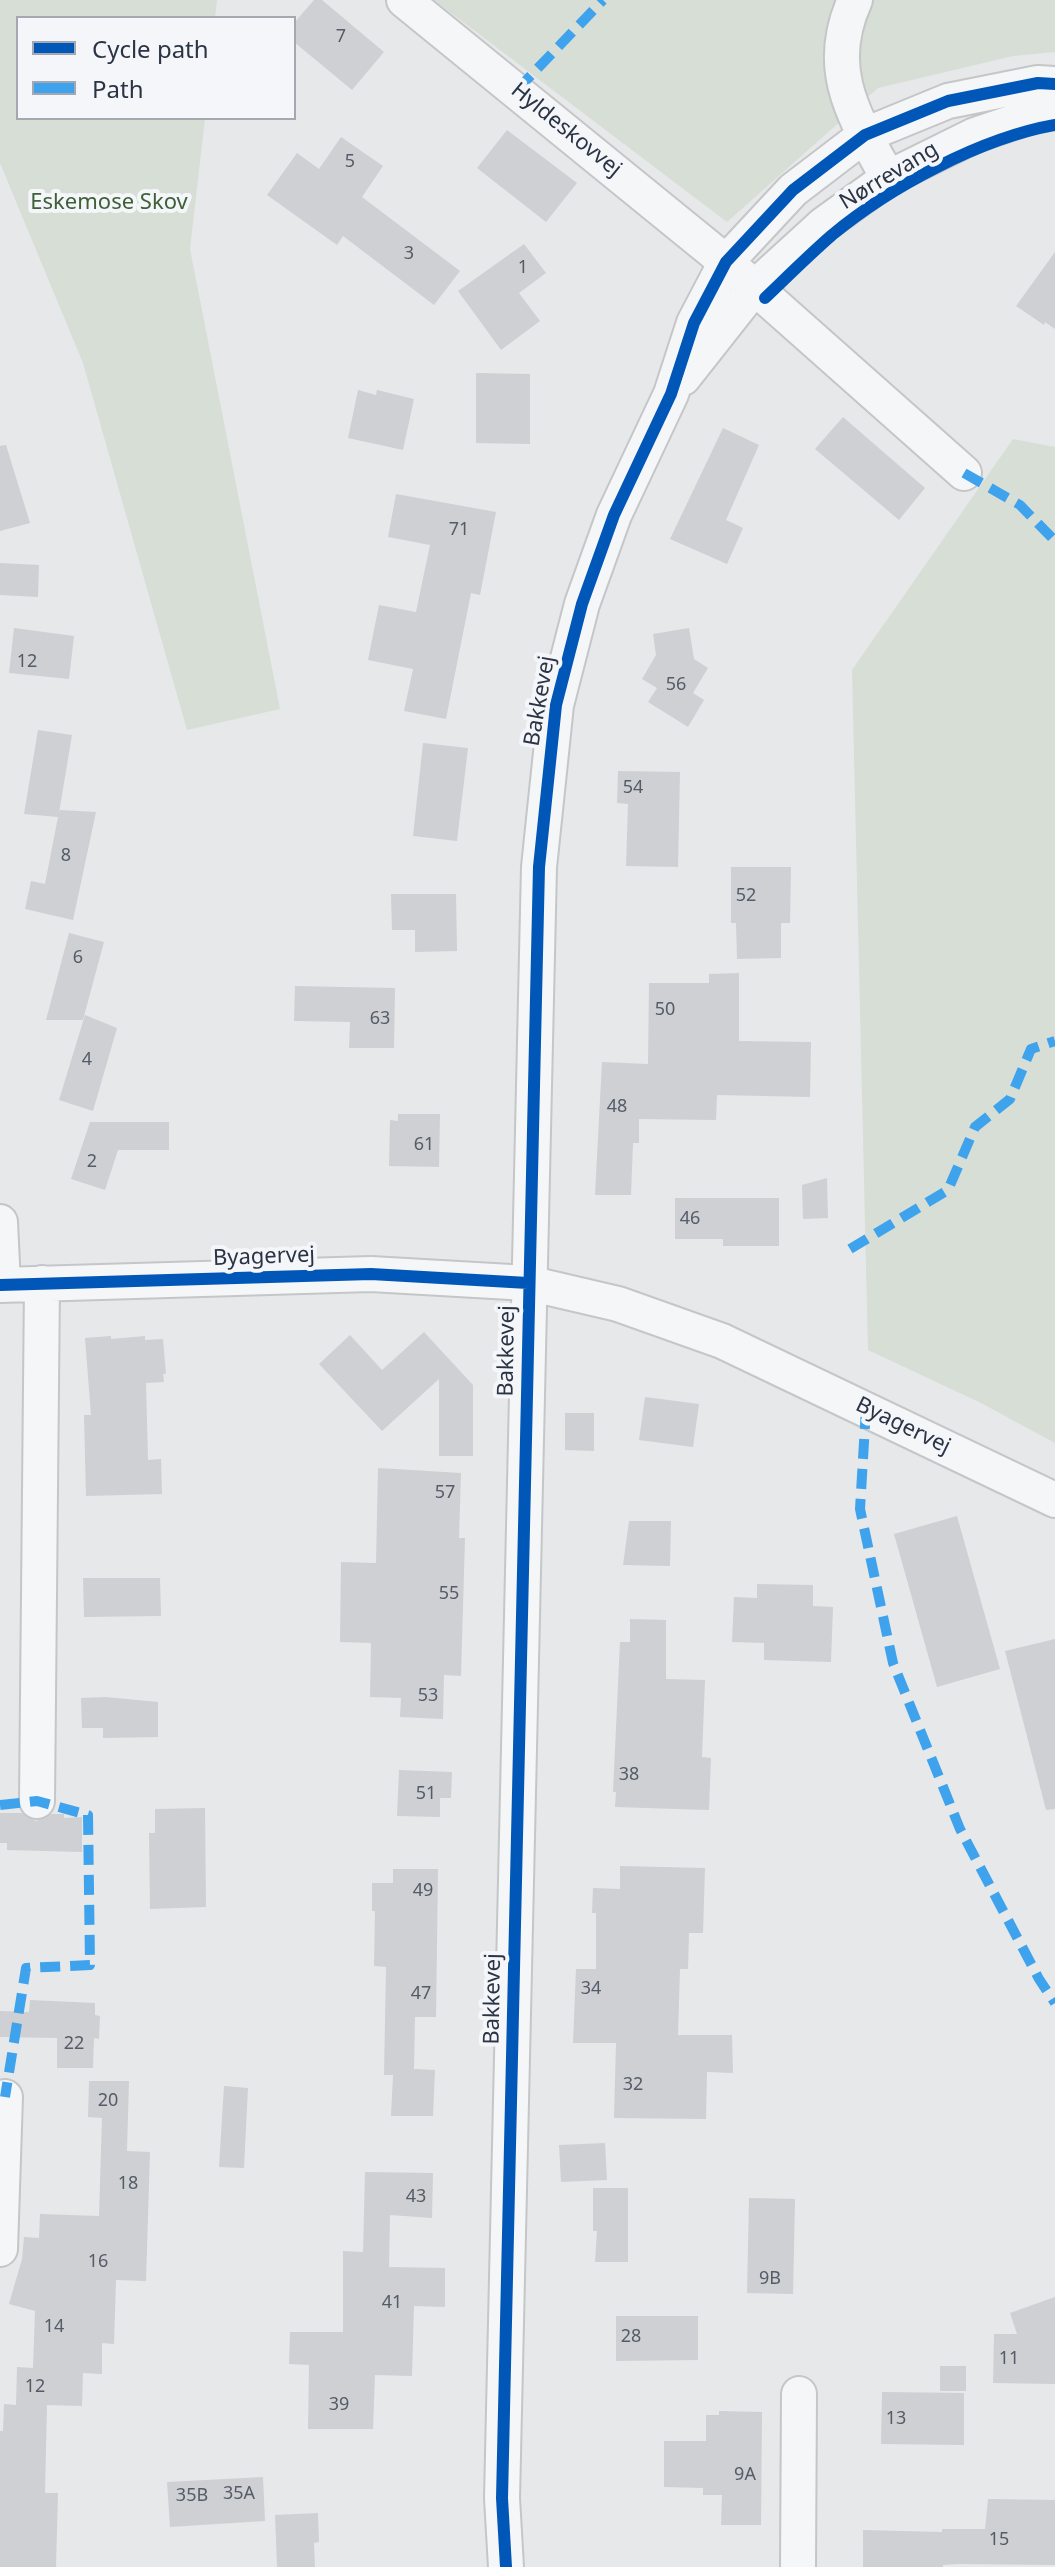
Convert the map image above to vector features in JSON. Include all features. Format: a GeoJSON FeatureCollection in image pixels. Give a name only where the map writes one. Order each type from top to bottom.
{"type":"FeatureCollection","features":[{"type":"Feature","properties":{"kind":"street","name":"Hyldeskovvej"},"geometry":{"type":"LineString","coordinates":[[404,0],[726,262]]}},
{"type":"Feature","properties":{"kind":"street"},"geometry":{"type":"LineString","coordinates":[[855,0],[844,23],[841,68],[850,107],[888,178]]}},
{"type":"Feature","properties":{"kind":"street","name":"Nørrevang"},"geometry":{"type":"LineString","coordinates":[[865,135],[948,101],[1038,83],[1055,84]]}},
{"type":"Feature","properties":{"kind":"street","name":"Nørrevang"},"geometry":{"type":"LineString","coordinates":[[888,178],[975,135],[1055,108]]}},
{"type":"Feature","properties":{"kind":"street","name":"Bakkevej"},"geometry":{"type":"LineString","coordinates":[[506,2567],[503,2484],[539,867],[556,705],[582,604],[614,515],[671,394],[694,323],[726,262],[793,190],[865,135]]}},
{"type":"Feature","properties":{"kind":"street","name":"Bakkevej"},"geometry":{"type":"LineString","coordinates":[[671,394],[754,288],[823,225],[888,178]]}},
{"type":"Feature","properties":{"kind":"street"},"geometry":{"type":"LineString","coordinates":[[726,262],[964,473]]}},
{"type":"Feature","properties":{"kind":"street"},"geometry":{"type":"LineString","coordinates":[[0,1222],[2,1285]]}},
{"type":"Feature","properties":{"kind":"street","name":"Byagervej"},"geometry":{"type":"LineString","coordinates":[[2,1285],[371,1274],[528,1283],[618,1304],[722,1341],[1055,1500]]}},
{"type":"Feature","properties":{"kind":"street"},"geometry":{"type":"LineString","coordinates":[[37,1801],[42,1283]]}},
{"type":"Feature","properties":{"kind":"street"},"geometry":{"type":"LineString","coordinates":[[0,2249],[5,2097]]}},
{"type":"Feature","properties":{"kind":"street"},"geometry":{"type":"LineString","coordinates":[[798,2567],[799,2394]]}},
{"type":"Feature","properties":{"kind":"green space","name":"Eskemose Skov"},"geometry":{"type":"Polygon","coordinates":[[[0,0],[217,0],[215,16],[16,16],[16,120],[205,120],[190,249],[280,709],[187,730],[83,363],[0,163],[0,0]]]}},
{"type":"Feature","properties":{"kind":"green space"},"geometry":{"type":"Polygon","coordinates":[[[434,0],[1055,0],[1055,52],[1013,56],[878,88],[727,222],[434,0]]]}},
{"type":"Feature","properties":{"kind":"green space"},"geometry":{"type":"Polygon","coordinates":[[[1013,439],[1055,447],[1055,1443],[981,1403],[868,1350],[852,670],[1013,439]]]}},
{"type":"Feature","properties":{"kind":"building"},"geometry":{"type":"Polygon","coordinates":[[[314,0],[322,0],[384,52],[352,90],[296,44],[296,21],[314,0]]]}},
{"type":"Feature","properties":{"kind":"building"},"geometry":{"type":"Polygon","coordinates":[[[507,130],[577,183],[546,222],[477,168],[507,130]]]}},
{"type":"Feature","properties":{"kind":"building"},"geometry":{"type":"Polygon","coordinates":[[[341,137],[383,166],[362,197],[460,271],[434,305],[343,236],[337,245],[267,195],[297,153],[319,169],[341,137]]]}},
{"type":"Feature","properties":{"kind":"building"},"geometry":{"type":"Polygon","coordinates":[[[524,244],[546,273],[519,293],[540,321],[501,350],[458,291],[524,244]]]}},
{"type":"Feature","properties":{"kind":"building"},"geometry":{"type":"Polygon","coordinates":[[[1055,252],[1055,329],[1016,306],[1055,252]]]}},
{"type":"Feature","properties":{"kind":"building"},"geometry":{"type":"Polygon","coordinates":[[[476,373],[530,374],[530,444],[476,443],[476,373]]]}},
{"type":"Feature","properties":{"kind":"building"},"geometry":{"type":"Polygon","coordinates":[[[358,390],[376,395],[377,390],[414,399],[403,450],[348,438],[358,390]]]}},
{"type":"Feature","properties":{"kind":"building"},"geometry":{"type":"Polygon","coordinates":[[[843,417],[925,488],[899,520],[815,449],[843,417]]]}},
{"type":"Feature","properties":{"kind":"building"},"geometry":{"type":"Polygon","coordinates":[[[723,428],[759,445],[726,520],[743,528],[727,564],[670,539],[723,428]]]}},
{"type":"Feature","properties":{"kind":"building"},"geometry":{"type":"Polygon","coordinates":[[[6,445],[30,523],[0,531],[0,446],[6,445]]]}},
{"type":"Feature","properties":{"kind":"building"},"geometry":{"type":"Polygon","coordinates":[[[396,494],[496,512],[480,595],[471,593],[446,719],[404,711],[413,669],[368,660],[379,605],[416,612],[430,545],[388,537],[396,494]]]}},
{"type":"Feature","properties":{"kind":"building"},"geometry":{"type":"Polygon","coordinates":[[[0,563],[39,565],[38,597],[0,595],[0,563]]]}},
{"type":"Feature","properties":{"kind":"building"},"geometry":{"type":"Polygon","coordinates":[[[14,628],[74,636],[69,679],[9,673],[14,628]]]}},
{"type":"Feature","properties":{"kind":"building"},"geometry":{"type":"Polygon","coordinates":[[[689,628],[694,659],[708,668],[693,693],[704,700],[688,727],[648,702],[657,688],[642,679],[656,655],[653,634],[689,628]]]}},
{"type":"Feature","properties":{"kind":"building"},"geometry":{"type":"Polygon","coordinates":[[[38,730],[72,735],[59,813],[60,810],[96,812],[73,920],[25,909],[31,881],[45,884],[58,817],[24,814],[38,730]]]}},
{"type":"Feature","properties":{"kind":"building"},"geometry":{"type":"Polygon","coordinates":[[[423,743],[468,748],[457,841],[413,836],[423,743]]]}},
{"type":"Feature","properties":{"kind":"building"},"geometry":{"type":"Polygon","coordinates":[[[618,771],[680,772],[678,867],[626,866],[628,804],[617,803],[618,771]]]}},
{"type":"Feature","properties":{"kind":"building"},"geometry":{"type":"Polygon","coordinates":[[[731,867],[791,867],[790,923],[781,923],[781,958],[737,959],[736,923],[731,923],[731,867]]]}},
{"type":"Feature","properties":{"kind":"building"},"geometry":{"type":"Polygon","coordinates":[[[391,894],[456,894],[457,951],[415,952],[415,930],[392,930],[391,894]]]}},
{"type":"Feature","properties":{"kind":"building"},"geometry":{"type":"Polygon","coordinates":[[[69,933],[104,942],[83,1020],[46,1020],[69,933]]]}},
{"type":"Feature","properties":{"kind":"building"},"geometry":{"type":"Polygon","coordinates":[[[739,973],[739,1041],[811,1042],[810,1097],[717,1095],[716,1120],[639,1119],[639,1143],[633,1143],[631,1195],[595,1195],[602,1062],[648,1064],[649,983],[709,983],[709,974],[739,973]]]}},
{"type":"Feature","properties":{"kind":"building"},"geometry":{"type":"Polygon","coordinates":[[[295,986],[395,988],[394,1048],[349,1048],[350,1022],[294,1021],[295,986]]]}},
{"type":"Feature","properties":{"kind":"building"},"geometry":{"type":"Polygon","coordinates":[[[85,1015],[117,1028],[93,1111],[59,1100],[85,1015]]]}},
{"type":"Feature","properties":{"kind":"building"},"geometry":{"type":"Polygon","coordinates":[[[398,1114],[440,1114],[439,1167],[389,1166],[390,1120],[398,1121],[398,1114]]]}},
{"type":"Feature","properties":{"kind":"building"},"geometry":{"type":"Polygon","coordinates":[[[90,1122],[169,1122],[169,1150],[118,1150],[105,1190],[71,1179],[90,1122]]]}},
{"type":"Feature","properties":{"kind":"building"},"geometry":{"type":"Polygon","coordinates":[[[827,1178],[828,1218],[803,1219],[802,1185],[827,1178]]]}},
{"type":"Feature","properties":{"kind":"building"},"geometry":{"type":"Polygon","coordinates":[[[675,1198],[779,1198],[779,1246],[723,1246],[723,1239],[675,1239],[675,1198]]]}},
{"type":"Feature","properties":{"kind":"building"},"geometry":{"type":"Polygon","coordinates":[[[424,1332],[473,1385],[473,1456],[439,1456],[439,1379],[382,1431],[319,1364],[350,1335],[382,1370],[424,1332]]]}},
{"type":"Feature","properties":{"kind":"building"},"geometry":{"type":"Polygon","coordinates":[[[111,1336],[111,1339],[145,1336],[145,1340],[163,1339],[164,1382],[146,1383],[148,1460],[161,1459],[162,1494],[86,1496],[84,1415],[91,1415],[85,1338],[111,1336]]]}},
{"type":"Feature","properties":{"kind":"building"},"geometry":{"type":"Polygon","coordinates":[[[645,1397],[699,1404],[693,1447],[639,1440],[645,1397]]]}},
{"type":"Feature","properties":{"kind":"building"},"geometry":{"type":"Polygon","coordinates":[[[565,1413],[594,1413],[594,1451],[565,1450],[565,1413]]]}},
{"type":"Feature","properties":{"kind":"building"},"geometry":{"type":"Polygon","coordinates":[[[378,1468],[461,1473],[459,1538],[465,1538],[461,1676],[444,1675],[443,1719],[400,1717],[401,1698],[370,1697],[371,1643],[340,1642],[341,1562],[376,1563],[378,1468]]]}},
{"type":"Feature","properties":{"kind":"building"},"geometry":{"type":"Polygon","coordinates":[[[957,1516],[1000,1669],[937,1687],[894,1534],[957,1516]]]}},
{"type":"Feature","properties":{"kind":"building"},"geometry":{"type":"Polygon","coordinates":[[[629,1521],[671,1521],[670,1566],[623,1565],[629,1521]]]}},
{"type":"Feature","properties":{"kind":"building"},"geometry":{"type":"Polygon","coordinates":[[[83,1578],[160,1578],[161,1616],[84,1617],[83,1578]]]}},
{"type":"Feature","properties":{"kind":"building"},"geometry":{"type":"Polygon","coordinates":[[[757,1584],[813,1585],[813,1606],[833,1607],[831,1662],[764,1660],[764,1643],[732,1642],[734,1597],[757,1598],[757,1584]]]}},
{"type":"Feature","properties":{"kind":"building"},"geometry":{"type":"Polygon","coordinates":[[[630,1619],[666,1620],[666,1679],[705,1680],[702,1757],[711,1758],[709,1810],[615,1807],[616,1792],[613,1792],[620,1642],[630,1642],[630,1619]]]}},
{"type":"Feature","properties":{"kind":"building"},"geometry":{"type":"Polygon","coordinates":[[[1055,1639],[1055,1809],[1046,1810],[1005,1651],[1055,1639]]]}},
{"type":"Feature","properties":{"kind":"building"},"geometry":{"type":"Polygon","coordinates":[[[81,1698],[158,1702],[158,1737],[103,1738],[103,1728],[82,1728],[81,1698]]]}},
{"type":"Feature","properties":{"kind":"building"},"geometry":{"type":"Polygon","coordinates":[[[399,1770],[452,1772],[451,1798],[440,1798],[440,1817],[397,1816],[399,1770]]]}},
{"type":"Feature","properties":{"kind":"building"},"geometry":{"type":"Polygon","coordinates":[[[205,1808],[206,1907],[150,1909],[149,1833],[155,1833],[155,1809],[205,1808]]]}},
{"type":"Feature","properties":{"kind":"building"},"geometry":{"type":"Polygon","coordinates":[[[0,1813],[22,1813],[36,1821],[51,1814],[64,1814],[64,1818],[82,1817],[82,1852],[7,1850],[7,1843],[0,1843],[0,1813]]]}},
{"type":"Feature","properties":{"kind":"building"},"geometry":{"type":"Polygon","coordinates":[[[620,1866],[705,1868],[703,1933],[689,1933],[688,1969],[680,1969],[678,2035],[732,2035],[733,2073],[707,2072],[706,2119],[614,2118],[616,2043],[573,2043],[576,1969],[596,1969],[593,1888],[620,1889],[620,1866]]]}},
{"type":"Feature","properties":{"kind":"building"},"geometry":{"type":"Polygon","coordinates":[[[393,1869],[438,1869],[436,2017],[415,2017],[414,2069],[435,2070],[433,2116],[391,2116],[393,2075],[384,2075],[386,1967],[374,1966],[372,1883],[393,1883],[393,1869]]]}},
{"type":"Feature","properties":{"kind":"building"},"geometry":{"type":"Polygon","coordinates":[[[30,2000],[95,2003],[95,2015],[100,2016],[99,2039],[94,2038],[93,2068],[57,2068],[57,2038],[0,2037],[0,2011],[29,2012],[30,2000]]]}},
{"type":"Feature","properties":{"kind":"building"},"geometry":{"type":"Polygon","coordinates":[[[89,2081],[129,2081],[127,2151],[150,2152],[146,2281],[116,2280],[114,2344],[102,2343],[102,2374],[83,2373],[82,2406],[47,2405],[45,2493],[58,2493],[56,2567],[0,2567],[0,2431],[3,2431],[4,2404],[16,2405],[17,2367],[33,2368],[35,2311],[9,2304],[22,2259],[24,2237],[39,2238],[40,2214],[99,2216],[102,2118],[88,2117],[89,2081]]]}},
{"type":"Feature","properties":{"kind":"building"},"geometry":{"type":"Polygon","coordinates":[[[224,2086],[248,2088],[244,2168],[219,2167],[224,2086]]]}},
{"type":"Feature","properties":{"kind":"building"},"geometry":{"type":"Polygon","coordinates":[[[605,2143],[607,2180],[561,2182],[559,2145],[605,2143]]]}},
{"type":"Feature","properties":{"kind":"building"},"geometry":{"type":"Polygon","coordinates":[[[365,2172],[433,2173],[432,2218],[390,2215],[389,2267],[445,2268],[445,2307],[414,2306],[412,2376],[375,2375],[373,2429],[308,2429],[309,2365],[289,2364],[290,2332],[343,2332],[343,2251],[363,2252],[365,2172]]]}},
{"type":"Feature","properties":{"kind":"building"},"geometry":{"type":"Polygon","coordinates":[[[593,2188],[628,2188],[628,2262],[595,2262],[597,2231],[593,2231],[593,2188]]]}},
{"type":"Feature","properties":{"kind":"building"},"geometry":{"type":"Polygon","coordinates":[[[749,2198],[795,2199],[793,2294],[747,2293],[749,2198]]]}},
{"type":"Feature","properties":{"kind":"building"},"geometry":{"type":"Polygon","coordinates":[[[1055,2297],[1055,2384],[993,2383],[994,2334],[1017,2334],[1010,2313],[1055,2297]]]}},
{"type":"Feature","properties":{"kind":"building"},"geometry":{"type":"Polygon","coordinates":[[[616,2316],[698,2316],[698,2360],[616,2361],[616,2316]]]}},
{"type":"Feature","properties":{"kind":"building"},"geometry":{"type":"Polygon","coordinates":[[[940,2366],[966,2366],[966,2391],[940,2391],[940,2366]]]}},
{"type":"Feature","properties":{"kind":"building"},"geometry":{"type":"Polygon","coordinates":[[[882,2392],[964,2393],[964,2445],[881,2444],[882,2392]]]}},
{"type":"Feature","properties":{"kind":"building"},"geometry":{"type":"Polygon","coordinates":[[[719,2411],[762,2412],[761,2525],[721,2525],[722,2495],[703,2495],[703,2488],[664,2487],[664,2441],[706,2441],[706,2415],[719,2415],[719,2411]]]}},
{"type":"Feature","properties":{"kind":"building"},"geometry":{"type":"Polygon","coordinates":[[[263,2477],[265,2521],[170,2527],[167,2482],[263,2477]]]}},
{"type":"Feature","properties":{"kind":"building"},"geometry":{"type":"Polygon","coordinates":[[[988,2499],[1055,2500],[1055,2565],[863,2567],[863,2530],[942,2532],[942,2529],[985,2529],[988,2499]]]}},
{"type":"Feature","properties":{"kind":"building"},"geometry":{"type":"Polygon","coordinates":[[[318,2513],[319,2542],[314,2543],[315,2567],[277,2567],[275,2515],[318,2513]]]}},
{"type":"Feature","properties":{"kind":"marked path"},"geometry":{"type":"LineString","coordinates":[[517,90],[603,0]]}},
{"type":"Feature","properties":{"kind":"marked path"},"geometry":{"type":"LineString","coordinates":[[964,473],[1020,505],[1055,541]]}},
{"type":"Feature","properties":{"kind":"marked path"},"geometry":{"type":"LineString","coordinates":[[850,1249],[948,1190],[975,1127],[1010,1099],[1031,1049],[1055,1041]]}},
{"type":"Feature","properties":{"kind":"marked path"},"geometry":{"type":"LineString","coordinates":[[866,1409],[860,1509],[893,1663],[960,1829],[1039,1979],[1055,2003]]}},
{"type":"Feature","properties":{"kind":"marked path"},"geometry":{"type":"LineString","coordinates":[[0,1805],[37,1801],[88,1815],[90,1965],[26,1968],[5,2097]]}},
{"type":"Feature","properties":{"kind":"cycle path"},"geometry":{"type":"LineString","coordinates":[[506,2567],[502,2498],[539,867],[556,705],[582,604],[614,515],[671,394],[694,323],[726,262],[793,190],[865,135],[948,101],[1038,83],[1055,84]]}},
{"type":"Feature","properties":{"kind":"cycle path"},"geometry":{"type":"LineString","coordinates":[[765,298],[832,235],[881,199],[967,153],[1027,131],[1055,125]]}},
{"type":"Feature","properties":{"kind":"cycle path"},"geometry":{"type":"LineString","coordinates":[[0,1285],[371,1274],[528,1283]]}}]}
